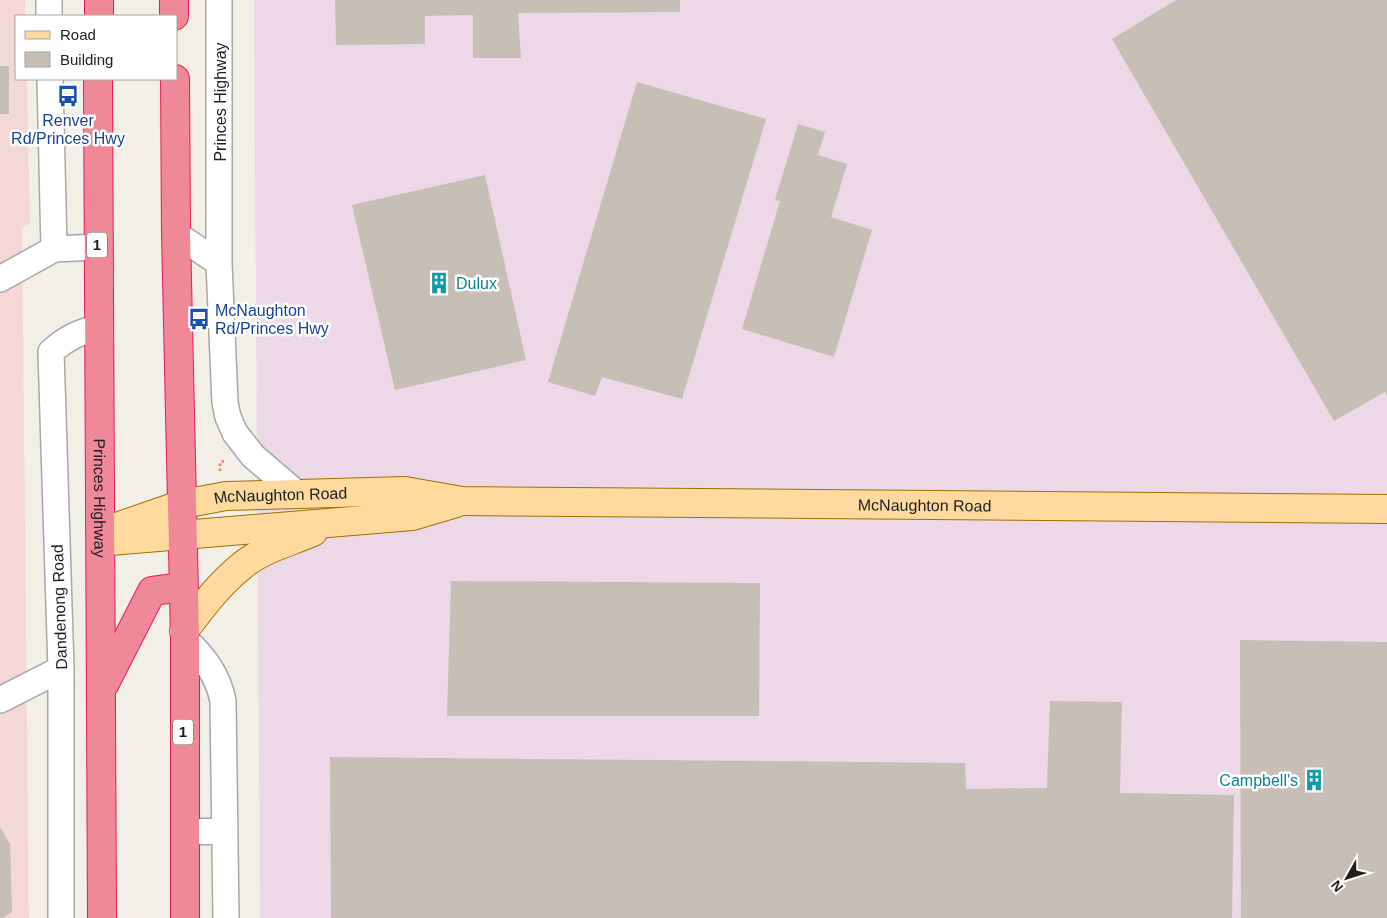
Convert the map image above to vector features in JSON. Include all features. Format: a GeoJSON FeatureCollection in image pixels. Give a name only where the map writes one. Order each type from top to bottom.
{"type":"FeatureCollection","features":[{"type":"Feature","properties":{"kind":"highway"},"geometry":{"type":"LineString","coordinates":[[99,0],[99,15]]}},
{"type":"Feature","properties":{"kind":"highway"},"geometry":{"type":"LineString","coordinates":[[174,0],[174,15]]}},
{"type":"Feature","properties":{"kind":"highway","name":"Princes Highway"},"geometry":{"type":"LineString","coordinates":[[98,80],[102,537],[102,918]]}},
{"type":"Feature","properties":{"kind":"highway","name":"1"},"geometry":{"type":"LineString","coordinates":[[174,80],[183,504],[184,918]]}},
{"type":"Feature","properties":{"kind":"highway"},"geometry":{"type":"LineString","coordinates":[[102,689],[152,591],[183,588]]}},
{"type":"Feature","properties":{"kind":"main road","name":"McNaughton Road"},"geometry":{"type":"LineString","coordinates":[[102,537],[183,504],[226,496],[295,492],[405,491],[462,501],[1387,509]]}},
{"type":"Feature","properties":{"kind":"main road","name":"McNaughton Road"},"geometry":{"type":"LineString","coordinates":[[102,537],[333,524],[412,516],[462,501]]}},
{"type":"Feature","properties":{"kind":"main road"},"geometry":{"type":"LineString","coordinates":[[184,635],[205,603],[244,564],[263,553],[333,524]]}},
{"type":"Feature","properties":{"kind":"street"},"geometry":{"type":"LineString","coordinates":[[49,0],[49,15]]}},
{"type":"Feature","properties":{"kind":"street","name":"Princes Highway"},"geometry":{"type":"LineString","coordinates":[[219,0],[219,263],[225,403],[228,417],[235,433],[253,456],[295,492]]}},
{"type":"Feature","properties":{"kind":"street"},"geometry":{"type":"LineString","coordinates":[[50,80],[54,249]]}},
{"type":"Feature","properties":{"kind":"street"},"geometry":{"type":"LineString","coordinates":[[176,234],[219,263]]}},
{"type":"Feature","properties":{"kind":"street"},"geometry":{"type":"LineString","coordinates":[[0,279],[54,249],[98,247]]}},
{"type":"Feature","properties":{"kind":"street","name":"Dandenong Road"},"geometry":{"type":"LineString","coordinates":[[61,918],[61,670],[51,352],[63,341],[99,326]]}},
{"type":"Feature","properties":{"kind":"street"},"geometry":{"type":"LineString","coordinates":[[184,635],[211,669],[220,687],[224,701],[226,918]]}},
{"type":"Feature","properties":{"kind":"street"},"geometry":{"type":"LineString","coordinates":[[0,700],[61,670]]}},
{"type":"Feature","properties":{"kind":"street"},"geometry":{"type":"LineString","coordinates":[[184,832],[225,831]]}},
{"type":"Feature","properties":{"kind":"shaded area"},"geometry":{"type":"Polygon","coordinates":[[[0,0],[25,0],[25,15],[15,15],[15,80],[27,80],[30,223],[22,228],[29,918],[0,918],[0,0]]]}},
{"type":"Feature","properties":{"kind":"shaded area"},"geometry":{"type":"Polygon","coordinates":[[[254,0],[1387,0],[1387,918],[260,918],[254,0]]]}},
{"type":"Feature","properties":{"kind":"building"},"geometry":{"type":"Polygon","coordinates":[[[335,0],[680,0],[680,12],[518,13],[521,58],[473,58],[473,15],[425,16],[425,44],[336,45],[335,0]]]}},
{"type":"Feature","properties":{"kind":"building"},"geometry":{"type":"Polygon","coordinates":[[[1176,0],[1387,0],[1387,396],[1385,392],[1334,421],[1112,39],[1176,0]]]}},
{"type":"Feature","properties":{"kind":"building"},"geometry":{"type":"Polygon","coordinates":[[[0,66],[9,66],[9,114],[0,114],[0,66]]]}},
{"type":"Feature","properties":{"kind":"building"},"geometry":{"type":"Polygon","coordinates":[[[637,82],[766,119],[682,399],[602,377],[595,396],[548,382],[637,82]]]}},
{"type":"Feature","properties":{"kind":"building"},"geometry":{"type":"Polygon","coordinates":[[[798,124],[825,132],[818,155],[847,164],[831,217],[872,230],[834,357],[742,329],[780,201],[775,200],[798,124]]]}},
{"type":"Feature","properties":{"kind":"building","name":"Dulux"},"geometry":{"type":"Polygon","coordinates":[[[485,175],[526,360],[395,390],[352,205],[485,175]]]}},
{"type":"Feature","properties":{"kind":"building"},"geometry":{"type":"Polygon","coordinates":[[[451,581],[760,583],[759,716],[447,716],[451,581]]]}},
{"type":"Feature","properties":{"kind":"building","name":"Campbell's"},"geometry":{"type":"Polygon","coordinates":[[[1240,640],[1387,642],[1387,918],[1241,918],[1240,640]]]}},
{"type":"Feature","properties":{"kind":"building"},"geometry":{"type":"Polygon","coordinates":[[[1050,701],[1122,702],[1120,793],[1234,795],[1232,918],[331,918],[330,757],[965,763],[966,789],[1047,788],[1050,701]]]}},
{"type":"Feature","properties":{"kind":"building"},"geometry":{"type":"Polygon","coordinates":[[[0,827],[10,844],[12,912],[2,918],[0,918],[0,827]]]}},
{"type":"Feature","properties":{"kind":"place","name":"Renver Rd/Princes Hwy"},"geometry":{"type":"Point","coordinates":[68,96]}},
{"type":"Feature","properties":{"kind":"place","name":"Dulux"},"geometry":{"type":"Point","coordinates":[439,283]}},
{"type":"Feature","properties":{"kind":"place","name":"McNaughton Rd/Princes Hwy"},"geometry":{"type":"Point","coordinates":[199,319]}},
{"type":"Feature","properties":{"kind":"place","name":"Campbell's"},"geometry":{"type":"Point","coordinates":[1314,780]}}]}
